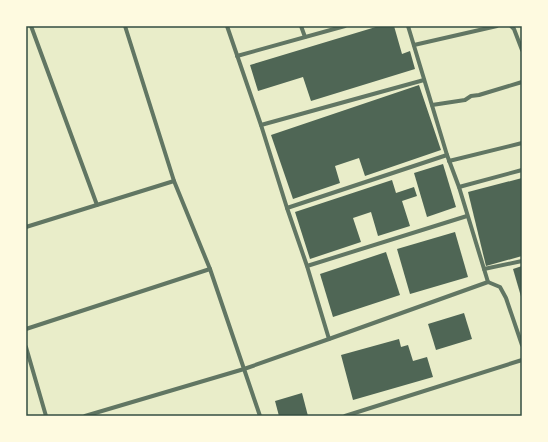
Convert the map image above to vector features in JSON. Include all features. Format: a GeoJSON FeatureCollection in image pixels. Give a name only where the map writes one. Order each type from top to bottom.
{"type":"FeatureCollection","features":[{"type":"Feature","properties":{"kind":"street"},"geometry":{"type":"LineString","coordinates":[[26,28],[31,26],[97,205]]}},
{"type":"Feature","properties":{"kind":"street"},"geometry":{"type":"LineString","coordinates":[[125,26],[174,181],[210,269],[260,416]]}},
{"type":"Feature","properties":{"kind":"street"},"geometry":{"type":"LineString","coordinates":[[226,26],[261,125],[329,339]]}},
{"type":"Feature","properties":{"kind":"street"},"geometry":{"type":"LineString","coordinates":[[301,26],[305,37]]}},
{"type":"Feature","properties":{"kind":"street"},"geometry":{"type":"LineString","coordinates":[[237,56],[346,26]]}},
{"type":"Feature","properties":{"kind":"street"},"geometry":{"type":"LineString","coordinates":[[408,26],[488,282]]}},
{"type":"Feature","properties":{"kind":"street"},"geometry":{"type":"LineString","coordinates":[[414,45],[497,26]]}},
{"type":"Feature","properties":{"kind":"street"},"geometry":{"type":"LineString","coordinates":[[511,26],[514,29],[522,50]]}},
{"type":"Feature","properties":{"kind":"street"},"geometry":{"type":"LineString","coordinates":[[261,125],[424,80]]}},
{"type":"Feature","properties":{"kind":"street"},"geometry":{"type":"LineString","coordinates":[[432,105],[465,100],[471,96],[522,82]]}},
{"type":"Feature","properties":{"kind":"street"},"geometry":{"type":"LineString","coordinates":[[449,161],[522,143]]}},
{"type":"Feature","properties":{"kind":"street"},"geometry":{"type":"LineString","coordinates":[[287,208],[447,154]]}},
{"type":"Feature","properties":{"kind":"street"},"geometry":{"type":"LineString","coordinates":[[458,187],[522,170]]}},
{"type":"Feature","properties":{"kind":"street"},"geometry":{"type":"LineString","coordinates":[[26,227],[174,181]]}},
{"type":"Feature","properties":{"kind":"street"},"geometry":{"type":"LineString","coordinates":[[307,266],[467,216]]}},
{"type":"Feature","properties":{"kind":"street"},"geometry":{"type":"LineString","coordinates":[[484,269],[522,261]]}},
{"type":"Feature","properties":{"kind":"street"},"geometry":{"type":"LineString","coordinates":[[26,329],[210,269]]}},
{"type":"Feature","properties":{"kind":"street"},"geometry":{"type":"LineString","coordinates":[[85,416],[244,369],[488,282],[500,287],[506,298],[522,345]]}},
{"type":"Feature","properties":{"kind":"street"},"geometry":{"type":"LineString","coordinates":[[517,329],[522,328]]}},
{"type":"Feature","properties":{"kind":"street"},"geometry":{"type":"LineString","coordinates":[[26,347],[46,416]]}},
{"type":"Feature","properties":{"kind":"street"},"geometry":{"type":"LineString","coordinates":[[345,416],[522,360]]}},
{"type":"Feature","properties":{"kind":"building"},"geometry":{"type":"Polygon","coordinates":[[[379,26],[394,26],[402,54],[410,51],[415,69],[311,101],[303,77],[258,91],[250,65],[379,26]]]}},
{"type":"Feature","properties":{"kind":"building"},"geometry":{"type":"Polygon","coordinates":[[[419,85],[441,150],[365,176],[359,158],[335,166],[340,183],[293,199],[271,135],[419,85]]]}},
{"type":"Feature","properties":{"kind":"building"},"geometry":{"type":"Polygon","coordinates":[[[443,164],[456,207],[427,217],[414,173],[443,164]]]}},
{"type":"Feature","properties":{"kind":"building"},"geometry":{"type":"Polygon","coordinates":[[[522,178],[522,256],[486,266],[468,192],[522,178]]]}},
{"type":"Feature","properties":{"kind":"building"},"geometry":{"type":"Polygon","coordinates":[[[392,180],[396,193],[414,187],[417,196],[402,201],[410,226],[378,236],[371,212],[353,218],[361,242],[310,259],[295,212],[392,180]]]}},
{"type":"Feature","properties":{"kind":"building"},"geometry":{"type":"Polygon","coordinates":[[[455,232],[468,277],[410,294],[397,249],[455,232]]]}},
{"type":"Feature","properties":{"kind":"building"},"geometry":{"type":"Polygon","coordinates":[[[386,252],[400,295],[333,317],[320,274],[386,252]]]}},
{"type":"Feature","properties":{"kind":"building"},"geometry":{"type":"Polygon","coordinates":[[[522,266],[522,300],[513,269],[522,266]]]}},
{"type":"Feature","properties":{"kind":"building"},"geometry":{"type":"Polygon","coordinates":[[[464,313],[472,339],[436,350],[428,324],[464,313]]]}},
{"type":"Feature","properties":{"kind":"building"},"geometry":{"type":"Polygon","coordinates":[[[399,339],[401,347],[408,345],[413,361],[427,357],[433,377],[353,400],[341,355],[399,339]]]}},
{"type":"Feature","properties":{"kind":"building"},"geometry":{"type":"Polygon","coordinates":[[[302,393],[308,416],[279,416],[275,401],[302,393]]]}}]}
